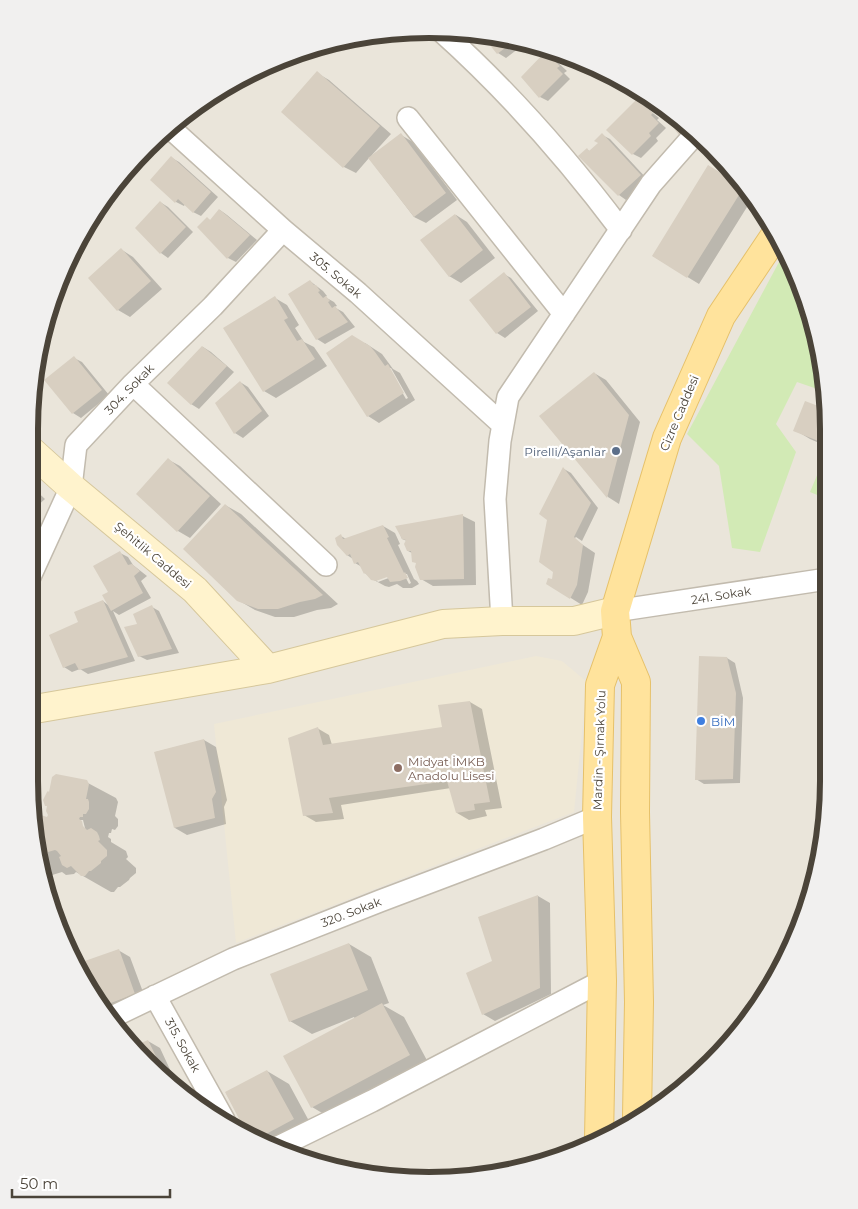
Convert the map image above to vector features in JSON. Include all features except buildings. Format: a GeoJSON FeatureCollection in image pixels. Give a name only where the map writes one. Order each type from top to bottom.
{"type":"FeatureCollection","features":[{"type":"Feature","properties":{"kind":"main road","name":"Cizre Caddesi"},"geometry":{"type":"LineString","coordinates":[[616,624],[667,438],[721,316],[772,240]]}},
{"type":"Feature","properties":{"kind":"main road","name":"Mardin - Şırnak Yolu"},"geometry":{"type":"LineString","coordinates":[[599,1132],[602,981],[597,817],[600,685],[616,624]]}},
{"type":"Feature","properties":{"kind":"main road"},"geometry":{"type":"LineString","coordinates":[[616,624],[636,682],[635,812],[639,1002],[637,1112]]}},
{"type":"Feature","properties":{"kind":"street"},"geometry":{"type":"LineString","coordinates":[[449,38],[472,59],[545,136],[591,189],[621,230]]}},
{"type":"Feature","properties":{"kind":"street"},"geometry":{"type":"LineString","coordinates":[[408,118],[564,314]]}},
{"type":"Feature","properties":{"kind":"street","name":"305. Sokak"},"geometry":{"type":"LineString","coordinates":[[175,132],[283,230],[358,293],[503,425]]}},
{"type":"Feature","properties":{"kind":"street"},"geometry":{"type":"LineString","coordinates":[[502,621],[495,500],[500,441],[508,397],[651,184],[691,139]]}},
{"type":"Feature","properties":{"kind":"street","name":"304. Sokak"},"geometry":{"type":"LineString","coordinates":[[38,559],[71,487],[76,445],[133,384],[214,306],[283,230]]}},
{"type":"Feature","properties":{"kind":"street"},"geometry":{"type":"LineString","coordinates":[[133,384],[326,565]]}},
{"type":"Feature","properties":{"kind":"street","name":"Şehitlik Caddesi"},"geometry":{"type":"LineString","coordinates":[[38,457],[195,590],[268,670]]}},
{"type":"Feature","properties":{"kind":"street","name":"241. Sokak"},"geometry":{"type":"LineString","coordinates":[[616,624],[820,580]]}},
{"type":"Feature","properties":{"kind":"street"},"geometry":{"type":"LineString","coordinates":[[38,708],[268,670],[443,624],[502,621],[574,621],[616,624]]}},
{"type":"Feature","properties":{"kind":"street","name":"320. Sokak"},"geometry":{"type":"LineString","coordinates":[[116,1015],[233,959],[597,817]]}},
{"type":"Feature","properties":{"kind":"street"},"geometry":{"type":"LineString","coordinates":[[284,1144],[372,1101],[602,981]]}},
{"type":"Feature","properties":{"kind":"street","name":"315. Sokak"},"geometry":{"type":"LineString","coordinates":[[155,996],[219,1111]]}},
{"type":"Feature","properties":{"kind":"shaded area"},"geometry":{"type":"Polygon","coordinates":[[[403,38],[455,38],[505,45],[555,58],[579,67],[647,103],[706,152],[740,191],[768,233],[791,279],[800,303],[813,353],[820,403],[820,806],[813,856],[800,906],[791,930],[755,998],[706,1057],[667,1091],[625,1119],[579,1142],[555,1151],[505,1164],[455,1171],[403,1171],[353,1164],[303,1151],[279,1142],[233,1119],[191,1091],[152,1057],[103,998],[78,953],[58,906],[45,856],[38,806],[38,403],[45,353],[58,303],[67,279],[90,233],[118,191],[152,152],[211,103],[279,67],[303,58],[353,45],[403,38]]]}},
{"type":"Feature","properties":{"kind":"shaded area","name":"Midyat İMKB Anadolu Lisesi"},"geometry":{"type":"Polygon","coordinates":[[[536,656],[562,661],[587,682],[574,812],[236,943],[214,724],[536,656]]]}},
{"type":"Feature","properties":{"kind":"green space"},"geometry":{"type":"Polygon","coordinates":[[[781,258],[800,303],[813,353],[818,389],[797,382],[776,424],[796,452],[760,552],[732,548],[719,466],[687,434],[781,258]]]}},
{"type":"Feature","properties":{"kind":"green space"},"geometry":{"type":"Polygon","coordinates":[[[820,468],[820,496],[810,492],[820,468]]]}},
{"type":"Feature","properties":{"kind":"place","name":"Pirelli/Aşanlar"},"geometry":{"type":"Point","coordinates":[616,451]}},
{"type":"Feature","properties":{"kind":"place","name":"BİM"},"geometry":{"type":"Point","coordinates":[701,721]}},
{"type":"Feature","properties":{"kind":"place","name":"Midyat İMKB Anadolu Lisesi"},"geometry":{"type":"Point","coordinates":[398,768]}}]}
